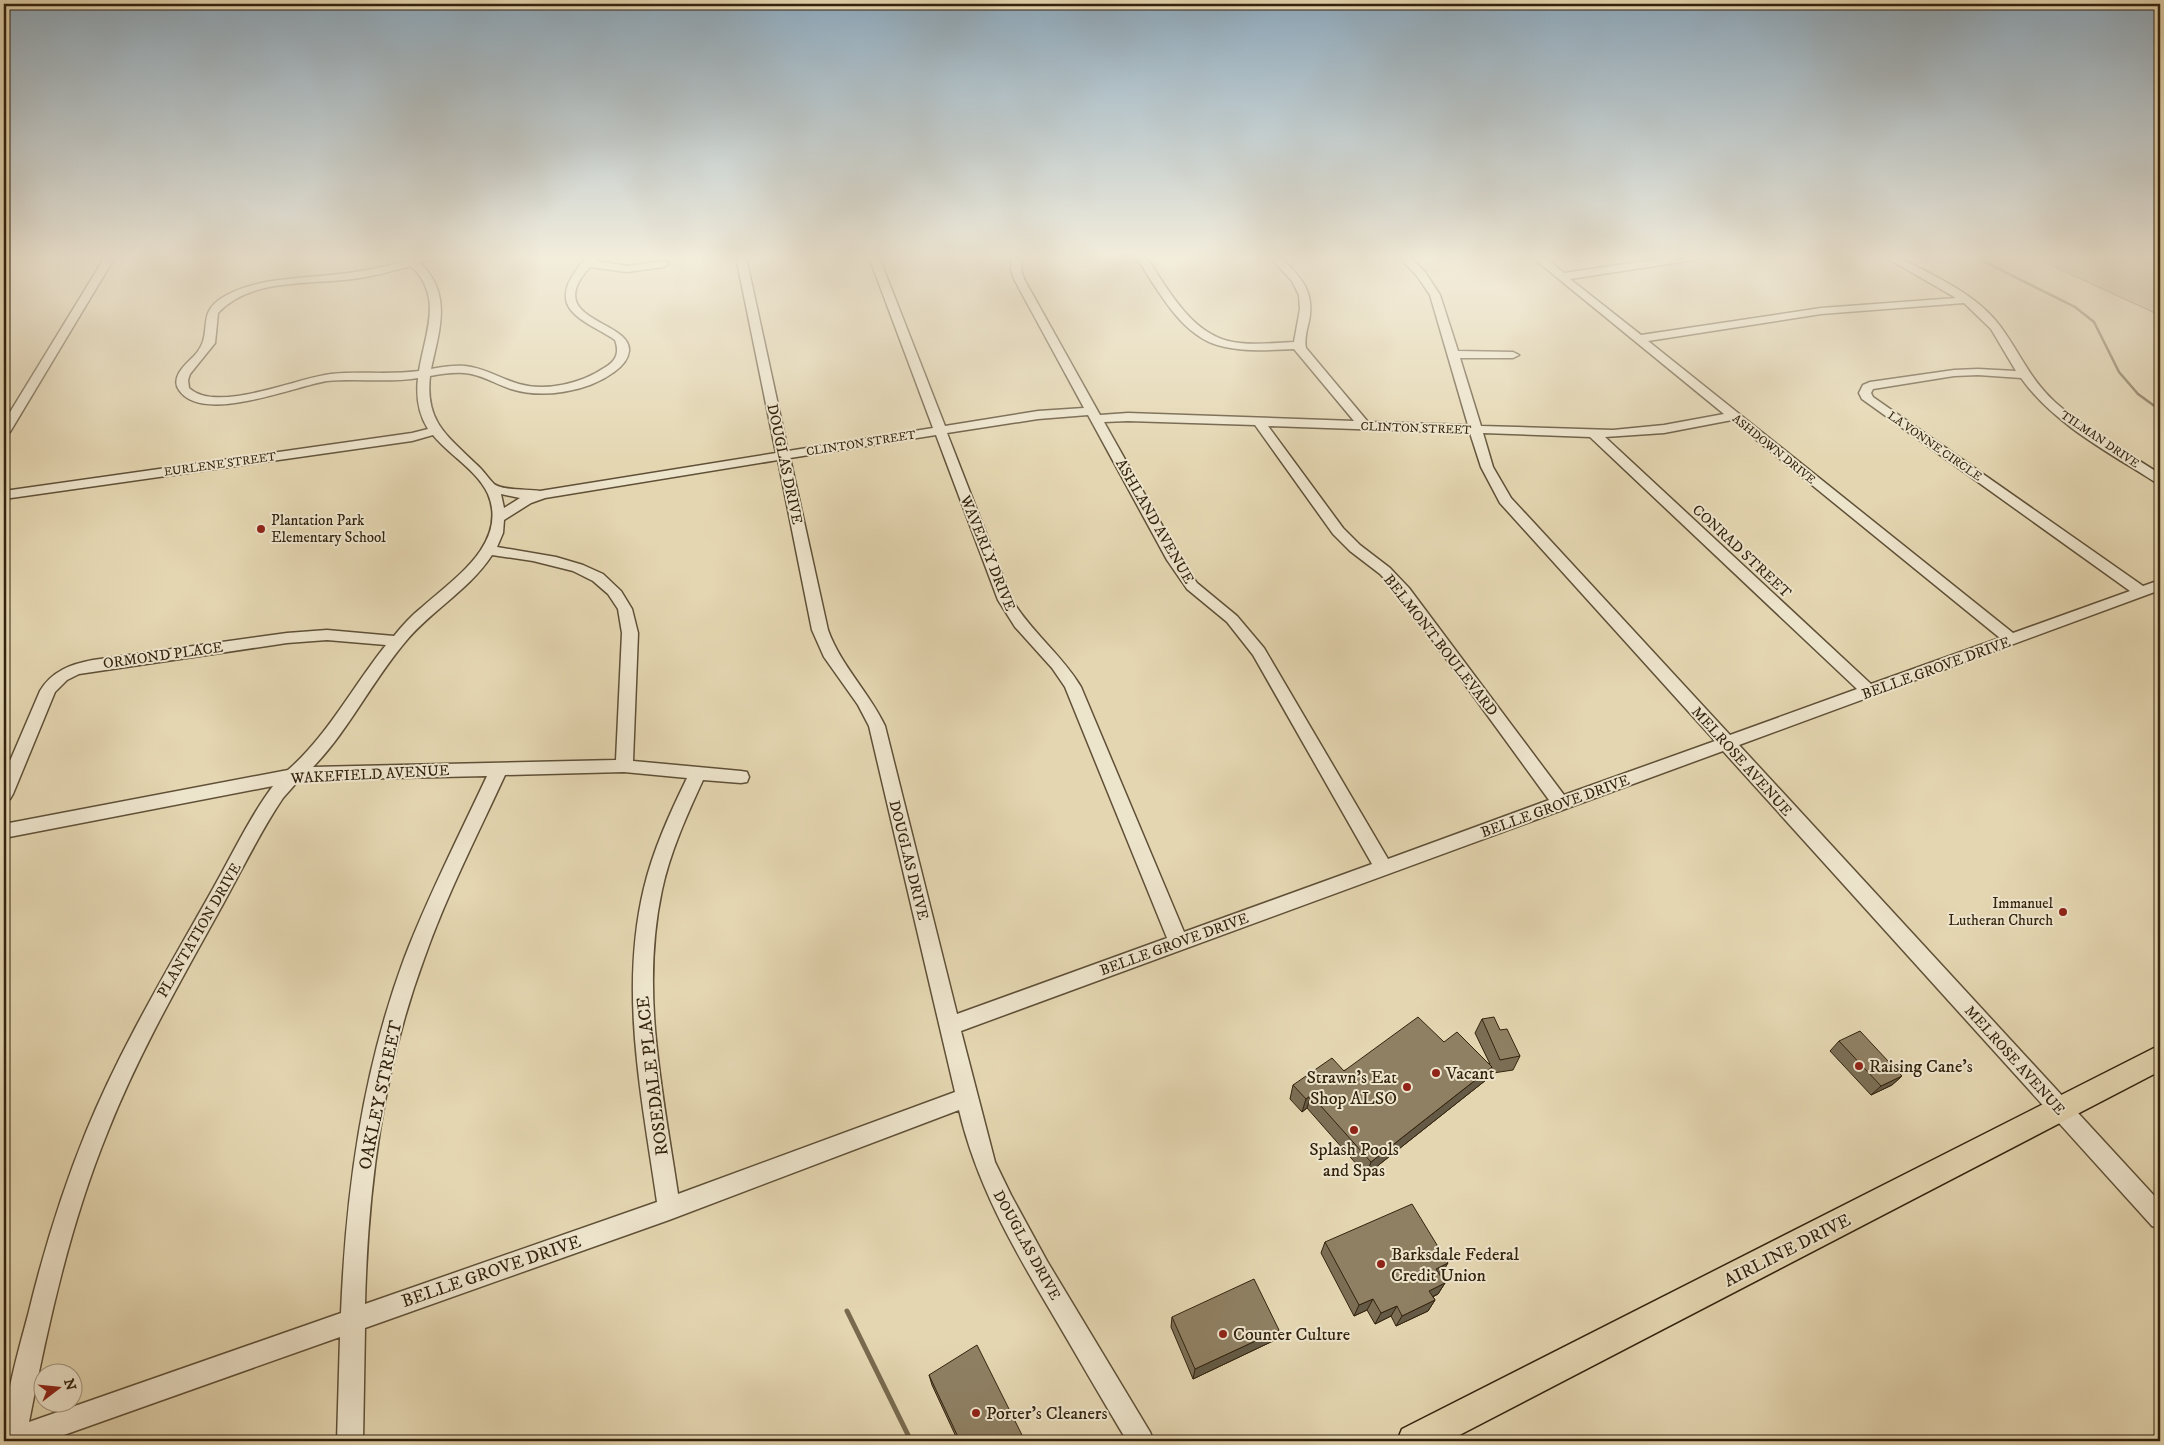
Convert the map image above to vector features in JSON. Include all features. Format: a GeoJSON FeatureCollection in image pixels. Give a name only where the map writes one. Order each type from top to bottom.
{"type":"FeatureCollection","features":[{"type":"Feature","properties":{"kind":"main road","name":"AIRLINE DRIVE"},"geometry":{"type":"LineString","coordinates":[[1414,1441],[2160,1057]]}},
{"type":"Feature","properties":{"kind":"street"},"geometry":{"type":"LineString","coordinates":[[4,432],[69,324]]}},
{"type":"Feature","properties":{"kind":"street"},"geometry":{"type":"LineString","coordinates":[[210,324],[209,343],[181,379],[188,394],[208,400],[223,401],[255,396],[323,378],[391,377],[453,370],[474,370],[518,387],[536,390],[577,385],[597,378],[609,371],[621,359],[624,352],[623,343],[614,334],[595,324]]}},
{"type":"Feature","properties":{"kind":"street"},"geometry":{"type":"LineString","coordinates":[[434,324],[425,373],[423,399],[425,412],[435,431],[482,475],[491,488]]}},
{"type":"Feature","properties":{"kind":"street","name":"DOUGLAS DRIVE"},"geometry":{"type":"LineString","coordinates":[[755,324],[823,641],[835,665],[866,702],[877,726],[949,1026],[985,1164],[1003,1203],[1039,1269],[1141,1441]]}},
{"type":"Feature","properties":{"kind":"street","name":"WAVERLY DRIVE"},"geometry":{"type":"LineString","coordinates":[[900,324],[1007,605],[1016,620],[1060,665],[1073,687],[1178,943]]}},
{"type":"Feature","properties":{"kind":"street","name":"ASHLAND AVENUE"},"geometry":{"type":"LineString","coordinates":[[1044,324],[1186,579],[1203,597],[1232,619],[1259,652],[1384,868]]}},
{"type":"Feature","properties":{"kind":"street"},"geometry":{"type":"LineString","coordinates":[[1191,324],[1202,335],[1216,342],[1235,346],[1298,345]]}},
{"type":"Feature","properties":{"kind":"street"},"geometry":{"type":"LineString","coordinates":[[1298,345],[1303,324]]}},
{"type":"Feature","properties":{"kind":"street","name":"MELROSE AVENUE"},"geometry":{"type":"LineString","coordinates":[[1444,324],[1487,467],[1505,500],[2160,1218]]}},
{"type":"Feature","properties":{"kind":"street","name":"ASHDOWN DRIVE"},"geometry":{"type":"LineString","coordinates":[[1620,324],[2012,640]]}},
{"type":"Feature","properties":{"kind":"street"},"geometry":{"type":"LineString","coordinates":[[1638,339],[1730,324]]}},
{"type":"Feature","properties":{"kind":"street","name":"TILMAN DRIVE"},"geometry":{"type":"LineString","coordinates":[[1993,324],[2023,375],[2039,393],[2073,422],[2160,478]]}},
{"type":"Feature","properties":{"kind":"street"},"geometry":{"type":"LineString","coordinates":[[1298,345],[1365,426]]}},
{"type":"Feature","properties":{"kind":"street"},"geometry":{"type":"LineString","coordinates":[[1454,354],[1513,355]]}},
{"type":"Feature","properties":{"kind":"street","name":"LA VONNE CIRCLE"},"geometry":{"type":"LineString","coordinates":[[2023,375],[1978,372],[1954,373],[1870,386],[1865,393],[1868,399],[2141,592]]}},
{"type":"Feature","properties":{"kind":"street","name":"CLINTON STREET"},"geometry":{"type":"LineString","coordinates":[[491,488],[520,494],[542,494],[1038,415],[1094,415],[1593,433],[1638,432],[1734,416]]}},
{"type":"Feature","properties":{"kind":"street","name":"BELMONT BOULEVARD"},"geometry":{"type":"LineString","coordinates":[[1259,422],[1338,531],[1355,548],[1385,571],[1404,591],[1561,804]]}},
{"type":"Feature","properties":{"kind":"street","name":"EURLENE STREET"},"geometry":{"type":"LineString","coordinates":[[4,495],[412,437],[435,431]]}},
{"type":"Feature","properties":{"kind":"street","name":"CONRAD STREET"},"geometry":{"type":"LineString","coordinates":[[1593,433],[1869,692]]}},
{"type":"Feature","properties":{"kind":"street","name":"PLANTATION DRIVE"},"geometry":{"type":"LineString","coordinates":[[12,1441],[26,1373],[59,1244],[97,1132],[164,990],[278,791],[314,756],[398,641],[416,620],[467,576],[489,550],[496,533],[498,518],[498,508],[491,488]]}},
{"type":"Feature","properties":{"kind":"street","name":"CLINTON STREET"},"geometry":{"type":"LineString","coordinates":[[498,518],[526,500],[542,494]]}},
{"type":"Feature","properties":{"kind":"street"},"geometry":{"type":"LineString","coordinates":[[489,550],[568,564],[598,578],[608,585],[621,601],[629,621],[630,633],[624,766]]}},
{"type":"Feature","properties":{"kind":"street","name":"BELLE GROVE DRIVE"},"geometry":{"type":"LineString","coordinates":[[949,1026],[2160,585]]}},
{"type":"Feature","properties":{"kind":"street","name":"ORMOND PLACE"},"geometry":{"type":"LineString","coordinates":[[4,794],[48,691],[56,680],[73,670],[93,665],[287,638],[327,636],[398,641]]}},
{"type":"Feature","properties":{"kind":"street","name":"WAKEFIELD AVENUE"},"geometry":{"type":"LineString","coordinates":[[4,832],[292,776],[320,773],[624,766],[741,777]]}},
{"type":"Feature","properties":{"kind":"street","name":"OAKLEY STREET"},"geometry":{"type":"LineString","coordinates":[[350,1441],[353,1319],[364,1162],[370,1123],[386,1050],[404,986],[426,930],[499,769]]}},
{"type":"Feature","properties":{"kind":"street","name":"ROSEDALE PLACE"},"geometry":{"type":"LineString","coordinates":[[669,1209],[643,1030],[641,1000],[643,966],[646,931],[658,871],[677,816],[698,773]]}},
{"type":"Feature","properties":{"kind":"street","name":"BELLE GROVE DRIVE"},"geometry":{"type":"LineString","coordinates":[[12,1441],[669,1209],[929,1113],[967,1097]]}},
{"type":"Feature","properties":{"kind":"building"},"geometry":{"type":"Polygon","coordinates":[[[1418,1017],[1444,1042],[1457,1032],[1492,1067],[1371,1162],[1311,1095],[1306,1099],[1293,1085],[1332,1058],[1344,1071],[1418,1017]]]}},
{"type":"Feature","properties":{"kind":"building"},"geometry":{"type":"Polygon","coordinates":[[[1494,1017],[1500,1030],[1507,1029],[1520,1056],[1500,1060],[1482,1019],[1494,1017]]]}},
{"type":"Feature","properties":{"kind":"building"},"geometry":{"type":"Polygon","coordinates":[[[1860,1031],[1902,1076],[1881,1086],[1839,1041],[1860,1031]]]}},
{"type":"Feature","properties":{"kind":"building","name":"Barksdale Federal Credit Union"},"geometry":{"type":"Polygon","coordinates":[[[1412,1204],[1448,1263],[1436,1269],[1445,1283],[1429,1291],[1435,1300],[1402,1316],[1397,1306],[1381,1313],[1373,1299],[1359,1305],[1325,1242],[1412,1204]]]}},
{"type":"Feature","properties":{"kind":"building","name":"Counter Culture"},"geometry":{"type":"Polygon","coordinates":[[[1254,1279],[1279,1330],[1195,1369],[1172,1317],[1254,1279]]]}},
{"type":"Feature","properties":{"kind":"building","name":"Porter's Cleaners"},"geometry":{"type":"Polygon","coordinates":[[[977,1345],[1025,1441],[960,1441],[929,1375],[977,1345]]]}},
{"type":"Feature","properties":{"kind":"waterway"},"geometry":{"type":"LineString","coordinates":[[2095,324],[2119,372],[2138,394],[2160,410]]}},
{"type":"Feature","properties":{"kind":"waterway"},"geometry":{"type":"LineString","coordinates":[[847,1311],[911,1441]]}},
{"type":"Feature","properties":{"kind":"place","name":"Plantation Park Elementary School"},"geometry":{"type":"Point","coordinates":[261,529]}},
{"type":"Feature","properties":{"kind":"place","name":"Immanuel Lutheran Church"},"geometry":{"type":"Point","coordinates":[2063,912]}},
{"type":"Feature","properties":{"kind":"place","name":"Raising Cane's"},"geometry":{"type":"Point","coordinates":[1859,1066]}},
{"type":"Feature","properties":{"kind":"place","name":"Vacant"},"geometry":{"type":"Point","coordinates":[1436,1073]}},
{"type":"Feature","properties":{"kind":"place","name":"Strawn's Eat Shop ALSO"},"geometry":{"type":"Point","coordinates":[1407,1087]}},
{"type":"Feature","properties":{"kind":"place","name":"Splash Pools and Spas"},"geometry":{"type":"Point","coordinates":[1354,1130]}},
{"type":"Feature","properties":{"kind":"place","name":"Barksdale Federal Credit Union"},"geometry":{"type":"Point","coordinates":[1381,1264]}},
{"type":"Feature","properties":{"kind":"place","name":"Counter Culture"},"geometry":{"type":"Point","coordinates":[1223,1334]}},
{"type":"Feature","properties":{"kind":"place","name":"Porter's Cleaners"},"geometry":{"type":"Point","coordinates":[976,1413]}}]}
